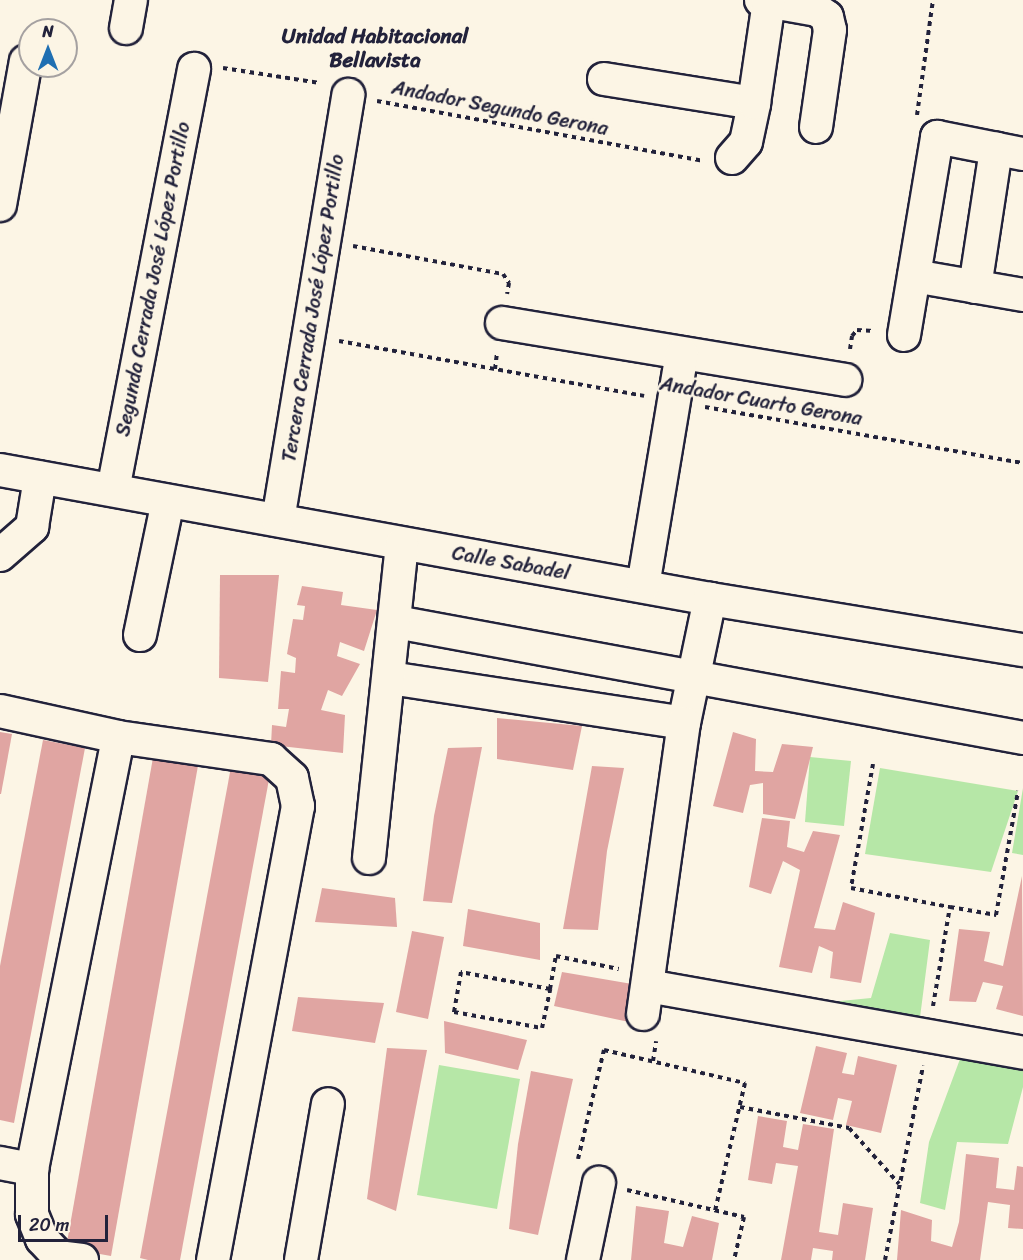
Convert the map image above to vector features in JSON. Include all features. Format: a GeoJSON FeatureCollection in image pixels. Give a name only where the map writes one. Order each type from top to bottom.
{"type":"FeatureCollection","features":[{"type":"Feature","properties":{"kind":"street"},"geometry":{"type":"LineString","coordinates":[[732,158],[746,142],[754,103],[765,1],[817,10],[827,17],[830,30],[816,127]]}},
{"type":"Feature","properties":{"kind":"street","name":"Segunda Cerrada José López Portillo"},"geometry":{"type":"LineString","coordinates":[[113,490],[194,69]]}},
{"type":"Feature","properties":{"kind":"street"},"geometry":{"type":"LineString","coordinates":[[0,205],[23,78]]}},
{"type":"Feature","properties":{"kind":"street"},"geometry":{"type":"LineString","coordinates":[[604,79],[754,103]]}},
{"type":"Feature","properties":{"kind":"street","name":"Tercera Cerrada José López Portillo"},"geometry":{"type":"LineString","coordinates":[[278,520],[348,95]]}},
{"type":"Feature","properties":{"kind":"street"},"geometry":{"type":"LineString","coordinates":[[904,335],[937,137],[1010,151],[975,286]]}},
{"type":"Feature","properties":{"kind":"street"},"geometry":{"type":"LineString","coordinates":[[914,276],[1023,295]]}},
{"type":"Feature","properties":{"kind":"street"},"geometry":{"type":"LineString","coordinates":[[502,323],[845,380]]}},
{"type":"Feature","properties":{"kind":"street"},"geometry":{"type":"LineString","coordinates":[[643,586],[682,354]]}},
{"type":"Feature","properties":{"kind":"street","name":"Calle Sabadel"},"geometry":{"type":"LineString","coordinates":[[0,470],[402,544],[1023,650]]}},
{"type":"Feature","properties":{"kind":"street"},"geometry":{"type":"LineString","coordinates":[[0,555],[32,527],[40,478]]}},
{"type":"Feature","properties":{"kind":"street"},"geometry":{"type":"LineString","coordinates":[[140,635],[168,501]]}},
{"type":"Feature","properties":{"kind":"street"},"geometry":{"type":"LineString","coordinates":[[369,858],[396,622],[402,544]]}},
{"type":"Feature","properties":{"kind":"street"},"geometry":{"type":"LineString","coordinates":[[710,598],[684,723],[646,991],[1023,1053]]}},
{"type":"Feature","properties":{"kind":"street"},"geometry":{"type":"LineString","coordinates":[[396,622],[1023,738]]}},
{"type":"Feature","properties":{"kind":"street"},"geometry":{"type":"LineString","coordinates":[[390,678],[684,723]]}},
{"type":"Feature","properties":{"kind":"street"},"geometry":{"type":"LineString","coordinates":[[0,711],[118,737],[271,759],[292,778],[298,806],[213,1260]]}},
{"type":"Feature","properties":{"kind":"street"},"geometry":{"type":"LineString","coordinates":[[82,1260],[59,1257],[42,1239],[33,1214],[33,1169],[118,737]]}},
{"type":"Feature","properties":{"kind":"street"},"geometry":{"type":"LineString","coordinates":[[301,1260],[328,1104]]}},
{"type":"Feature","properties":{"kind":"street"},"geometry":{"type":"LineString","coordinates":[[0,1163],[33,1169]]}},
{"type":"Feature","properties":{"kind":"street"},"geometry":{"type":"LineString","coordinates":[[583,1260],[599,1183]]}},
{"type":"Feature","properties":{"kind":"path"},"geometry":{"type":"LineString","coordinates":[[933,0],[916,113],[920,123],[937,137]]}},
{"type":"Feature","properties":{"kind":"path","name":"Andador Segundo Gerona"},"geometry":{"type":"LineString","coordinates":[[194,69],[203,65],[334,86],[348,95],[708,162],[732,158]]}},
{"type":"Feature","properties":{"kind":"path"},"geometry":{"type":"LineString","coordinates":[[324,241],[502,274],[509,283],[495,369]]}},
{"type":"Feature","properties":{"kind":"path"},"geometry":{"type":"LineString","coordinates":[[845,380],[852,336],[857,330],[904,335]]}},
{"type":"Feature","properties":{"kind":"path","name":"Andador Cuarto Gerona"},"geometry":{"type":"LineString","coordinates":[[308,336],[1023,463]]}},
{"type":"Feature","properties":{"kind":"path"},"geometry":{"type":"LineString","coordinates":[[873,764],[851,888],[950,907],[996,915],[1018,791]]}},
{"type":"Feature","properties":{"kind":"path"},"geometry":{"type":"LineString","coordinates":[[550,989],[461,972],[454,1012],[542,1028],[550,989],[556,956],[646,991]]}},
{"type":"Feature","properties":{"kind":"path"},"geometry":{"type":"LineString","coordinates":[[715,1211],[745,1083],[604,1050],[574,1177],[715,1211],[744,1217],[734,1260]]}},
{"type":"Feature","properties":{"kind":"path"},"geometry":{"type":"LineString","coordinates":[[740,1107],[849,1128],[900,1184]]}},
{"type":"Feature","properties":{"kind":"path"},"geometry":{"type":"LineString","coordinates":[[885,1260],[906,1158]]}},
{"type":"Feature","properties":{"kind":"green space"},"geometry":{"type":"Polygon","coordinates":[[[810,757],[851,761],[844,826],[805,822],[810,757]]]}},
{"type":"Feature","properties":{"kind":"green space"},"geometry":{"type":"Polygon","coordinates":[[[880,768],[1018,791],[991,872],[865,854],[880,768]]]}},
{"type":"Feature","properties":{"kind":"green space"},"geometry":{"type":"Polygon","coordinates":[[[1023,788],[1023,855],[1012,853],[1023,788]]]}},
{"type":"Feature","properties":{"kind":"green space"},"geometry":{"type":"Polygon","coordinates":[[[890,933],[930,940],[918,1033],[820,1003],[871,998],[890,933]]]}},
{"type":"Feature","properties":{"kind":"green space"},"geometry":{"type":"Polygon","coordinates":[[[963,1051],[1023,1062],[1023,1087],[1008,1144],[957,1142],[945,1210],[920,1203],[929,1142],[963,1051]]]}},
{"type":"Feature","properties":{"kind":"green space"},"geometry":{"type":"Polygon","coordinates":[[[439,1065],[520,1079],[497,1209],[417,1195],[439,1065]]]}},
{"type":"Feature","properties":{"kind":"building"},"geometry":{"type":"Polygon","coordinates":[[[220,575],[279,575],[268,682],[219,678],[220,575]]]}},
{"type":"Feature","properties":{"kind":"building"},"geometry":{"type":"Polygon","coordinates":[[[302,586],[343,592],[341,605],[377,610],[364,651],[340,642],[337,656],[360,664],[342,696],[328,690],[321,710],[345,715],[343,753],[271,745],[272,725],[286,727],[289,709],[278,709],[281,671],[295,673],[296,658],[287,654],[293,619],[303,620],[305,606],[297,605],[302,586]]]}},
{"type":"Feature","properties":{"kind":"building"},"geometry":{"type":"Polygon","coordinates":[[[497,718],[582,726],[573,770],[497,759],[497,718]]]}},
{"type":"Feature","properties":{"kind":"building"},"geometry":{"type":"Polygon","coordinates":[[[0,732],[12,734],[1,794],[0,794],[0,732]]]}},
{"type":"Feature","properties":{"kind":"building"},"geometry":{"type":"Polygon","coordinates":[[[733,732],[756,739],[755,771],[773,772],[782,744],[813,747],[795,819],[763,814],[763,783],[750,785],[743,813],[713,806],[733,732]]]}},
{"type":"Feature","properties":{"kind":"building"},"geometry":{"type":"Polygon","coordinates":[[[43,740],[85,748],[14,1123],[0,1120],[0,966],[43,740]]]}},
{"type":"Feature","properties":{"kind":"building"},"geometry":{"type":"Polygon","coordinates":[[[482,747],[452,903],[423,901],[434,816],[448,748],[482,747]]]}},
{"type":"Feature","properties":{"kind":"building"},"geometry":{"type":"Polygon","coordinates":[[[154,752],[199,760],[111,1256],[66,1248],[154,752]]]}},
{"type":"Feature","properties":{"kind":"building"},"geometry":{"type":"Polygon","coordinates":[[[592,766],[624,768],[607,851],[598,930],[563,929],[592,766]]]}},
{"type":"Feature","properties":{"kind":"building"},"geometry":{"type":"Polygon","coordinates":[[[231,767],[270,774],[180,1260],[148,1260],[140,1258],[231,767]]]}},
{"type":"Feature","properties":{"kind":"building"},"geometry":{"type":"Polygon","coordinates":[[[762,818],[790,821],[787,847],[804,852],[813,831],[840,835],[814,928],[835,930],[843,902],[875,913],[861,983],[830,978],[833,952],[819,946],[812,973],[779,967],[800,870],[783,861],[771,894],[749,887],[762,818]]]}},
{"type":"Feature","properties":{"kind":"building"},"geometry":{"type":"Polygon","coordinates":[[[1022,876],[1023,1016],[996,1009],[1003,986],[983,982],[976,1002],[949,1001],[959,929],[990,932],[984,961],[1003,966],[1022,876]]]}},
{"type":"Feature","properties":{"kind":"building"},"geometry":{"type":"Polygon","coordinates":[[[322,888],[395,898],[397,927],[315,922],[322,888]]]}},
{"type":"Feature","properties":{"kind":"building"},"geometry":{"type":"Polygon","coordinates":[[[468,909],[540,923],[540,960],[463,946],[468,909]]]}},
{"type":"Feature","properties":{"kind":"building"},"geometry":{"type":"Polygon","coordinates":[[[412,931],[444,937],[428,1019],[396,1012],[412,931]]]}},
{"type":"Feature","properties":{"kind":"building"},"geometry":{"type":"Polygon","coordinates":[[[562,972],[638,985],[629,1022],[554,1006],[562,972]]]}},
{"type":"Feature","properties":{"kind":"building"},"geometry":{"type":"Polygon","coordinates":[[[298,997],[384,1003],[375,1043],[292,1031],[298,997]]]}},
{"type":"Feature","properties":{"kind":"building"},"geometry":{"type":"Polygon","coordinates":[[[444,1021],[527,1040],[518,1070],[445,1053],[444,1021]]]}},
{"type":"Feature","properties":{"kind":"building"},"geometry":{"type":"Polygon","coordinates":[[[816,1046],[847,1053],[842,1073],[854,1075],[858,1056],[897,1065],[881,1133],[846,1125],[852,1101],[838,1098],[833,1120],[800,1113],[816,1046]]]}},
{"type":"Feature","properties":{"kind":"building"},"geometry":{"type":"Polygon","coordinates":[[[387,1048],[427,1050],[396,1211],[367,1199],[387,1048]]]}},
{"type":"Feature","properties":{"kind":"building"},"geometry":{"type":"Polygon","coordinates":[[[531,1071],[573,1079],[538,1235],[509,1229],[518,1144],[531,1071]]]}},
{"type":"Feature","properties":{"kind":"building"},"geometry":{"type":"Polygon","coordinates":[[[758,1116],[787,1121],[783,1147],[798,1150],[803,1124],[834,1129],[819,1232],[838,1235],[843,1203],[873,1208],[865,1260],[832,1260],[833,1251],[813,1248],[811,1260],[781,1260],[798,1166],[776,1163],[772,1184],[748,1180],[758,1116]]]}},
{"type":"Feature","properties":{"kind":"building"},"geometry":{"type":"Polygon","coordinates":[[[966,1154],[999,1158],[996,1188],[1014,1190],[1017,1166],[1023,1167],[1023,1229],[1008,1228],[1010,1205],[988,1202],[980,1260],[897,1260],[901,1210],[932,1220],[931,1241],[952,1247],[959,1222],[966,1154]]]}},
{"type":"Feature","properties":{"kind":"building"},"geometry":{"type":"Polygon","coordinates":[[[636,1206],[669,1211],[664,1243],[683,1247],[692,1216],[719,1223],[712,1260],[631,1260],[636,1206]]]}},
{"type":"Feature","properties":{"kind":"district","name":"Unidad Habitacional Bellavista"},"geometry":{"type":"Point","coordinates":[375,48]}}]}
